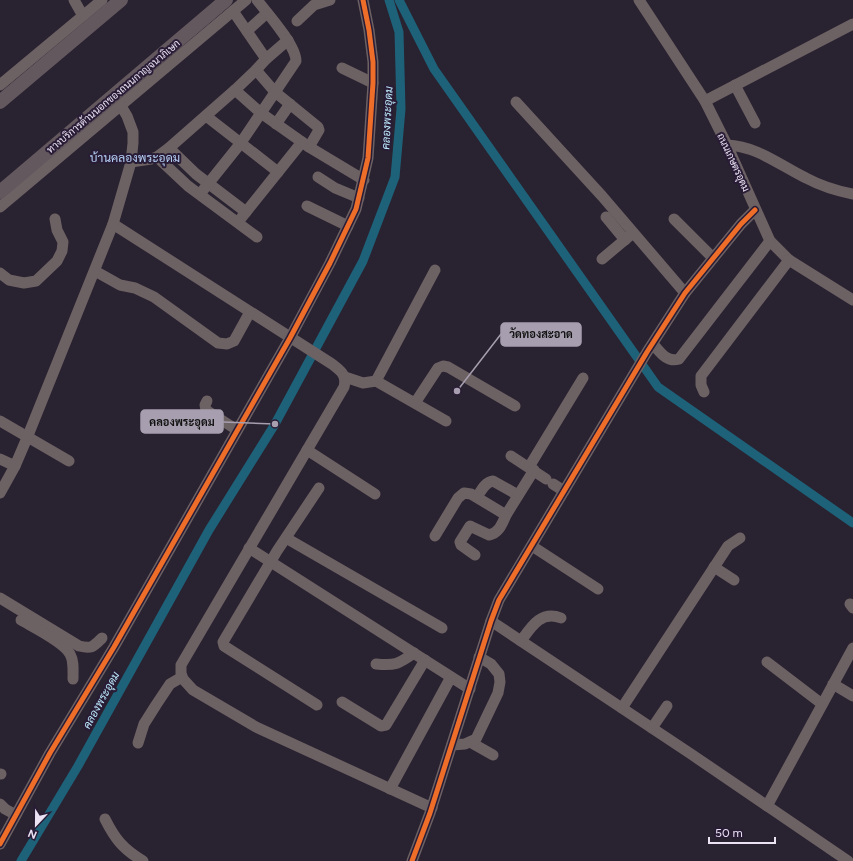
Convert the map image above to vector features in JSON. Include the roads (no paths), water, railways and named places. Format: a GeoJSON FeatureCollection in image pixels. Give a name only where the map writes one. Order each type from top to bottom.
{"type":"FeatureCollection","features":[{"type":"Feature","properties":{"kind":"main road"},"geometry":{"type":"LineString","coordinates":[[0,102],[85,22],[121,0]]}},
{"type":"Feature","properties":{"kind":"main road","name":"ทางบริการด้านนอกของถนนกาญจนาภิเษก"},"geometry":{"type":"LineString","coordinates":[[0,192],[122,88],[229,5]]}},
{"type":"Feature","properties":{"kind":"street"},"geometry":{"type":"LineString","coordinates":[[74,0],[85,22]]}},
{"type":"Feature","properties":{"kind":"street"},"geometry":{"type":"LineString","coordinates":[[0,85],[85,22],[102,0]]}},
{"type":"Feature","properties":{"kind":"street"},"geometry":{"type":"LineString","coordinates":[[0,207],[120,106],[229,5],[246,0]]}},
{"type":"Feature","properties":{"kind":"street"},"geometry":{"type":"LineString","coordinates":[[200,194],[240,144],[296,61],[296,56],[288,40],[258,0]]}},
{"type":"Feature","properties":{"kind":"street"},"geometry":{"type":"LineString","coordinates":[[297,21],[314,5],[330,0]]}},
{"type":"Feature","properties":{"kind":"street"},"geometry":{"type":"LineString","coordinates":[[0,844],[50,753],[114,647],[237,430],[294,340],[356,209],[368,158],[373,83],[373,62],[363,0]]}},
{"type":"Feature","properties":{"kind":"street","name":"ถนนเกษตรอุดม"},"geometry":{"type":"LineString","coordinates":[[644,1],[705,101],[727,145],[770,241],[789,260],[853,300]]}},
{"type":"Feature","properties":{"kind":"street"},"geometry":{"type":"LineString","coordinates":[[229,5],[266,59]]}},
{"type":"Feature","properties":{"kind":"street"},"geometry":{"type":"LineString","coordinates":[[247,31],[267,13]]}},
{"type":"Feature","properties":{"kind":"street"},"geometry":{"type":"LineString","coordinates":[[705,101],[853,24]]}},
{"type":"Feature","properties":{"kind":"street"},"geometry":{"type":"LineString","coordinates":[[130,162],[145,160],[157,156],[169,148],[235,90],[266,59],[288,40]]}},
{"type":"Feature","properties":{"kind":"street"},"geometry":{"type":"LineString","coordinates":[[342,68],[373,83]]}},
{"type":"Feature","properties":{"kind":"street"},"geometry":{"type":"LineString","coordinates":[[238,222],[278,172],[319,130],[318,127],[275,92],[256,70]]}},
{"type":"Feature","properties":{"kind":"street"},"geometry":{"type":"LineString","coordinates":[[735,85],[755,123]]}},
{"type":"Feature","properties":{"kind":"street"},"geometry":{"type":"LineString","coordinates":[[235,90],[261,113],[305,145],[364,180]]}},
{"type":"Feature","properties":{"kind":"street"},"geometry":{"type":"LineString","coordinates":[[516,102],[629,236],[685,293]]}},
{"type":"Feature","properties":{"kind":"street"},"geometry":{"type":"LineString","coordinates":[[276,124],[290,104]]}},
{"type":"Feature","properties":{"kind":"street"},"geometry":{"type":"LineString","coordinates":[[0,493],[15,466],[27,438],[113,224],[130,162],[133,143],[132,132],[127,116],[120,106]]}},
{"type":"Feature","properties":{"kind":"street"},"geometry":{"type":"LineString","coordinates":[[206,116],[240,144],[278,172]]}},
{"type":"Feature","properties":{"kind":"street"},"geometry":{"type":"LineString","coordinates":[[727,145],[737,145],[749,149],[807,179],[833,190],[853,194]]}},
{"type":"Feature","properties":{"kind":"street"},"geometry":{"type":"LineString","coordinates":[[169,148],[196,174],[246,212]]}},
{"type":"Feature","properties":{"kind":"street"},"geometry":{"type":"LineString","coordinates":[[157,156],[188,186],[257,237]]}},
{"type":"Feature","properties":{"kind":"street"},"geometry":{"type":"LineString","coordinates":[[318,177],[335,188],[359,198]]}},
{"type":"Feature","properties":{"kind":"street"},"geometry":{"type":"LineString","coordinates":[[307,206],[348,226]]}},
{"type":"Feature","properties":{"kind":"street"},"geometry":{"type":"LineString","coordinates":[[412,861],[432,808],[479,657],[500,600],[632,377],[685,293],[741,224],[756,210]]}},
{"type":"Feature","properties":{"kind":"street"},"geometry":{"type":"LineString","coordinates":[[606,217],[629,236]]}},
{"type":"Feature","properties":{"kind":"street"},"geometry":{"type":"LineString","coordinates":[[0,273],[10,280],[24,283],[36,281],[57,260],[62,251],[63,242],[57,230],[55,219]]}},
{"type":"Feature","properties":{"kind":"street"},"geometry":{"type":"LineString","coordinates":[[674,219],[713,258]]}},
{"type":"Feature","properties":{"kind":"street"},"geometry":{"type":"LineString","coordinates":[[113,224],[332,364],[342,372],[345,377],[344,387],[181,665],[180,669],[182,677],[187,685],[193,690],[256,727],[432,808]]}},
{"type":"Feature","properties":{"kind":"street"},"geometry":{"type":"LineString","coordinates":[[602,259],[629,236]]}},
{"type":"Feature","properties":{"kind":"street"},"geometry":{"type":"LineString","coordinates":[[650,348],[667,359],[674,361],[679,359],[770,241]]}},
{"type":"Feature","properties":{"kind":"street"},"geometry":{"type":"LineString","coordinates":[[704,392],[701,385],[701,376],[789,260]]}},
{"type":"Feature","properties":{"kind":"street"},"geometry":{"type":"LineString","coordinates":[[376,381],[435,270]]}},
{"type":"Feature","properties":{"kind":"street"},"geometry":{"type":"LineString","coordinates":[[95,271],[120,285],[140,290],[154,297],[218,343],[227,344],[234,341],[250,312]]}},
{"type":"Feature","properties":{"kind":"street"},"geometry":{"type":"LineString","coordinates":[[416,403],[438,368],[443,366],[448,367],[515,406]]}},
{"type":"Feature","properties":{"kind":"street"},"geometry":{"type":"LineString","coordinates":[[345,377],[363,383],[376,381],[446,421]]}},
{"type":"Feature","properties":{"kind":"street"},"geometry":{"type":"LineString","coordinates":[[475,556],[461,545],[460,542],[467,528],[472,526],[489,536],[499,529],[531,469],[583,378]]}},
{"type":"Feature","properties":{"kind":"street"},"geometry":{"type":"LineString","coordinates":[[207,401],[205,406],[206,410],[237,430]]}},
{"type":"Feature","properties":{"kind":"street"},"geometry":{"type":"LineString","coordinates":[[0,422],[69,461]]}},
{"type":"Feature","properties":{"kind":"street"},"geometry":{"type":"LineString","coordinates":[[307,450],[375,494]]}},
{"type":"Feature","properties":{"kind":"street"},"geometry":{"type":"LineString","coordinates":[[511,456],[564,491]]}},
{"type":"Feature","properties":{"kind":"street"},"geometry":{"type":"LineString","coordinates":[[0,459],[15,466]]}},
{"type":"Feature","properties":{"kind":"street"},"geometry":{"type":"LineString","coordinates":[[476,497],[486,483],[493,480],[518,495]]}},
{"type":"Feature","properties":{"kind":"street"},"geometry":{"type":"LineString","coordinates":[[318,488],[224,638],[223,642],[224,646],[318,704]]}},
{"type":"Feature","properties":{"kind":"street"},"geometry":{"type":"LineString","coordinates":[[435,536],[458,498],[464,493],[471,494],[506,515]]}},
{"type":"Feature","properties":{"kind":"street"},"geometry":{"type":"LineString","coordinates":[[286,538],[442,628]]}},
{"type":"Feature","properties":{"kind":"street"},"geometry":{"type":"LineString","coordinates":[[622,708],[728,546],[740,538]]}},
{"type":"Feature","properties":{"kind":"street"},"geometry":{"type":"LineString","coordinates":[[532,546],[598,589]]}},
{"type":"Feature","properties":{"kind":"street"},"geometry":{"type":"LineString","coordinates":[[249,548],[470,689]]}},
{"type":"Feature","properties":{"kind":"street"},"geometry":{"type":"LineString","coordinates":[[714,567],[734,580]]}},
{"type":"Feature","properties":{"kind":"street"},"geometry":{"type":"LineString","coordinates":[[0,598],[79,646],[89,648],[94,646],[102,638]]}},
{"type":"Feature","properties":{"kind":"street"},"geometry":{"type":"LineString","coordinates":[[0,607],[64,646],[70,653],[73,679]]}},
{"type":"Feature","properties":{"kind":"street"},"geometry":{"type":"LineString","coordinates":[[521,641],[531,627],[542,618],[554,615],[561,618]]}},
{"type":"Feature","properties":{"kind":"street"},"geometry":{"type":"LineString","coordinates":[[491,621],[848,861]]}},
{"type":"Feature","properties":{"kind":"street"},"geometry":{"type":"LineString","coordinates":[[767,806],[853,649]]}},
{"type":"Feature","properties":{"kind":"street"},"geometry":{"type":"LineString","coordinates":[[376,664],[390,665],[399,663],[414,653]]}},
{"type":"Feature","properties":{"kind":"street"},"geometry":{"type":"LineString","coordinates":[[452,745],[465,744],[476,739],[498,693],[500,682],[499,674],[491,664],[479,657]]}},
{"type":"Feature","properties":{"kind":"street"},"geometry":{"type":"LineString","coordinates":[[342,702],[381,726],[386,725],[425,660]]}},
{"type":"Feature","properties":{"kind":"street"},"geometry":{"type":"LineString","coordinates":[[767,662],[822,704]]}},
{"type":"Feature","properties":{"kind":"street"},"geometry":{"type":"LineString","coordinates":[[138,743],[144,724],[170,684],[182,677]]}},
{"type":"Feature","properties":{"kind":"street"},"geometry":{"type":"LineString","coordinates":[[390,789],[451,677]]}},
{"type":"Feature","properties":{"kind":"street"},"geometry":{"type":"LineString","coordinates":[[833,684],[853,696]]}},
{"type":"Feature","properties":{"kind":"street"},"geometry":{"type":"LineString","coordinates":[[652,728],[667,706]]}},
{"type":"Feature","properties":{"kind":"street"},"geometry":{"type":"LineString","coordinates":[[470,742],[493,755]]}},
{"type":"Feature","properties":{"kind":"street"},"geometry":{"type":"LineString","coordinates":[[0,804],[5,809],[16,815]]}},
{"type":"Feature","properties":{"kind":"street"},"geometry":{"type":"LineString","coordinates":[[106,819],[112,832],[121,844],[130,853],[143,861]]}},
{"type":"Feature","properties":{"kind":"waterway","name":"คลองพระอุดม"},"geometry":{"type":"LineString","coordinates":[[21,861],[78,766],[209,530],[275,424],[363,261],[395,177],[401,109],[399,32],[389,0]]}},
{"type":"Feature","properties":{"kind":"waterway"},"geometry":{"type":"LineString","coordinates":[[399,0],[434,69],[658,387],[853,523]]}},
{"type":"Feature","properties":{"kind":"place","name":"วัดทองสะอาด"},"geometry":{"type":"Point","coordinates":[457,391]}},
{"type":"Feature","properties":{"kind":"place","name":"คลองพระอุดม"},"geometry":{"type":"Point","coordinates":[275,424]}},
{"type":"Feature","properties":{"kind":"district","name":"บ้านคลองพระอุดม"},"geometry":{"type":"Point","coordinates":[135,158]}}]}
